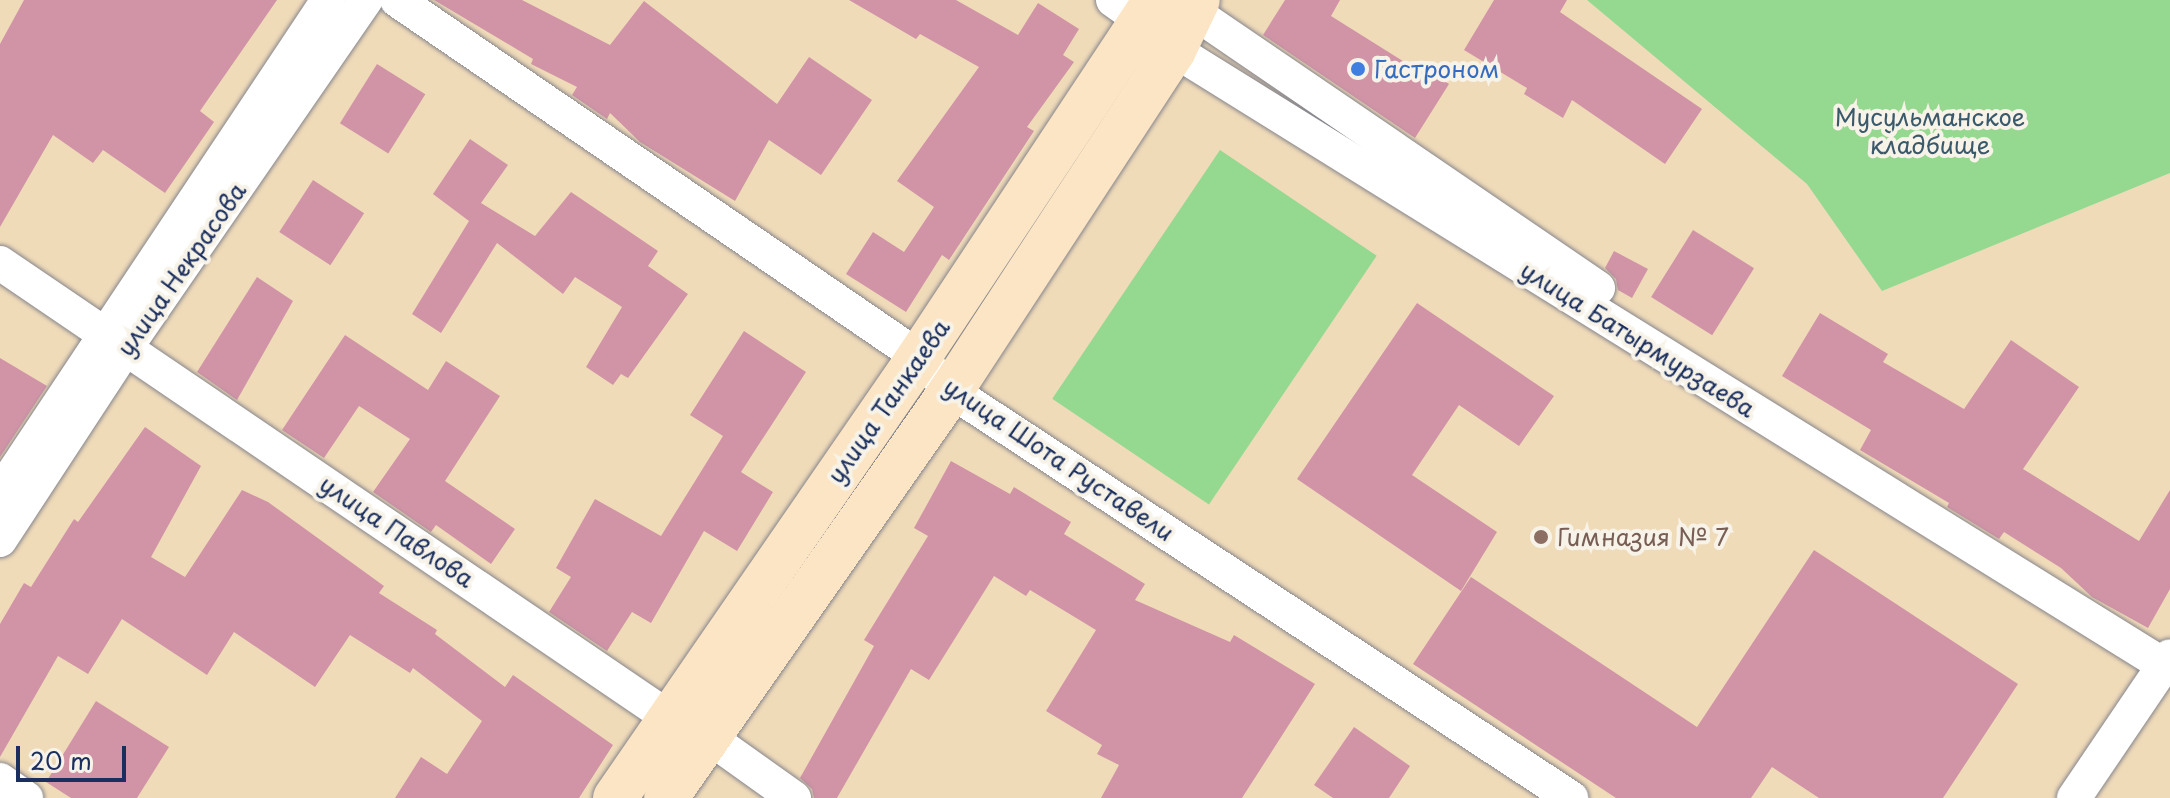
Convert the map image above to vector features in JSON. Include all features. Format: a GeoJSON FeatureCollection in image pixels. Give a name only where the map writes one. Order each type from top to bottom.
{"type":"FeatureCollection","features":[{"type":"Feature","properties":{"kind":"main road","name":"улица Танкаева"},"geometry":{"type":"LineString","coordinates":[[615,798],[919,357],[1164,12]]}},
{"type":"Feature","properties":{"kind":"main road","name":"улица Танкаева"},"geometry":{"type":"LineString","coordinates":[[666,798],[951,391],[1164,12]]}},
{"type":"Feature","properties":{"kind":"street","name":"улица Некрасова"},"geometry":{"type":"LineString","coordinates":[[0,540],[116,340],[328,0]]}},
{"type":"Feature","properties":{"kind":"street","name":"улица Некрасова"},"geometry":{"type":"LineString","coordinates":[[0,493],[366,0]]}},
{"type":"Feature","properties":{"kind":"street","name":"улица Шота Руставели"},"geometry":{"type":"LineString","coordinates":[[397,0],[919,357],[951,391],[1571,798]]}},
{"type":"Feature","properties":{"kind":"street","name":"улица Батырмурзаева"},"geometry":{"type":"LineString","coordinates":[[1164,12],[2168,663]]}},
{"type":"Feature","properties":{"kind":"street","name":"улица Павлова"},"geometry":{"type":"LineString","coordinates":[[0,263],[668,717],[707,736],[794,798]]}},
{"type":"Feature","properties":{"kind":"street"},"geometry":{"type":"LineString","coordinates":[[2074,798],[2168,663]]}},
{"type":"Feature","properties":{"kind":"street"},"geometry":{"type":"LineString","coordinates":[[0,780],[26,798]]}},
{"type":"Feature","properties":{"kind":"green space","name":"Мусульманское кладбище"},"geometry":{"type":"Polygon","coordinates":[[[1587,0],[2170,0],[2170,173],[1882,291],[1807,184],[1587,0]]]}},
{"type":"Feature","properties":{"kind":"green space"},"geometry":{"type":"Polygon","coordinates":[[[1220,150],[1377,256],[1209,504],[1052,399],[1220,150]]]}},
{"type":"Feature","properties":{"kind":"building"},"geometry":{"type":"Polygon","coordinates":[[[24,0],[277,0],[200,111],[214,122],[165,193],[103,150],[93,163],[53,135],[0,227],[0,44],[24,0]]]}},
{"type":"Feature","properties":{"kind":"building"},"geometry":{"type":"Polygon","coordinates":[[[434,0],[522,0],[610,45],[644,1],[777,104],[809,57],[872,100],[821,175],[769,140],[735,201],[640,142],[610,113],[607,119],[572,95],[577,87],[531,64],[533,59],[434,0]]]}},
{"type":"Feature","properties":{"kind":"building"},"geometry":{"type":"Polygon","coordinates":[[[849,0],[956,0],[1018,35],[1038,3],[1079,29],[1063,55],[1074,62],[1027,127],[1034,131],[949,260],[942,255],[906,312],[846,274],[873,232],[904,252],[934,207],[897,181],[979,67],[920,34],[916,39],[849,0]]]}},
{"type":"Feature","properties":{"kind":"building"},"geometry":{"type":"Polygon","coordinates":[[[1285,0],[1340,0],[1331,16],[1414,68],[1417,64],[1449,84],[1415,138],[1263,35],[1285,0]]]}},
{"type":"Feature","properties":{"kind":"building"},"geometry":{"type":"Polygon","coordinates":[[[1494,0],[1567,0],[1560,12],[1702,109],[1665,164],[1572,100],[1563,118],[1524,94],[1527,88],[1464,50],[1494,0]]]}},
{"type":"Feature","properties":{"kind":"building"},"geometry":{"type":"Polygon","coordinates":[[[377,64],[425,94],[388,154],[340,123],[377,64]]]}},
{"type":"Feature","properties":{"kind":"building"},"geometry":{"type":"Polygon","coordinates":[[[470,139],[508,165],[481,203],[535,236],[571,192],[658,251],[648,266],[688,294],[628,378],[621,374],[613,385],[586,367],[622,307],[575,277],[563,294],[497,243],[441,333],[412,314],[469,221],[433,194],[470,139]]]}},
{"type":"Feature","properties":{"kind":"building"},"geometry":{"type":"Polygon","coordinates":[[[313,180],[364,213],[330,265],[279,232],[313,180]]]}},
{"type":"Feature","properties":{"kind":"building"},"geometry":{"type":"Polygon","coordinates":[[[1693,230],[1754,268],[1712,335],[1651,297],[1693,230]]]}},
{"type":"Feature","properties":{"kind":"building"},"geometry":{"type":"Polygon","coordinates":[[[1614,251],[1648,269],[1632,298],[1618,290],[1616,279],[1605,268],[1614,251]]]}},
{"type":"Feature","properties":{"kind":"building"},"geometry":{"type":"Polygon","coordinates":[[[257,277],[293,301],[237,400],[197,372],[257,277]]]}},
{"type":"Feature","properties":{"kind":"building"},"geometry":{"type":"Polygon","coordinates":[[[1417,303],[1554,396],[1519,446],[1459,405],[1412,475],[1497,532],[1461,591],[1297,479],[1417,303]]]}},
{"type":"Feature","properties":{"kind":"building"},"geometry":{"type":"Polygon","coordinates":[[[1820,313],[1888,354],[1883,362],[1964,409],[2011,340],[2079,387],[2023,469],[2139,541],[2170,490],[2170,589],[2148,628],[2092,597],[2061,568],[2004,532],[1999,539],[1947,507],[1949,503],[1860,450],[1871,430],[1782,376],[1820,313]]]}},
{"type":"Feature","properties":{"kind":"building"},"geometry":{"type":"Polygon","coordinates":[[[744,331],[806,372],[741,472],[773,492],[737,551],[704,531],[651,623],[632,612],[607,651],[549,612],[571,577],[556,568],[595,499],[661,536],[723,436],[690,415],[744,331]]]}},
{"type":"Feature","properties":{"kind":"building"},"geometry":{"type":"Polygon","coordinates":[[[345,335],[428,390],[446,361],[500,396],[445,481],[515,529],[491,564],[436,525],[431,532],[373,492],[410,439],[359,406],[324,458],[282,430],[345,335]]]}},
{"type":"Feature","properties":{"kind":"building"},"geometry":{"type":"Polygon","coordinates":[[[0,358],[47,386],[0,457],[0,358]]]}},
{"type":"Feature","properties":{"kind":"building"},"geometry":{"type":"Polygon","coordinates":[[[145,427],[201,466],[151,557],[185,577],[242,490],[268,502],[384,586],[379,593],[437,630],[435,634],[505,687],[513,675],[613,745],[579,798],[395,798],[421,757],[447,774],[482,721],[413,668],[410,673],[350,635],[315,687],[234,632],[207,675],[122,619],[88,674],[58,656],[0,757],[0,624],[24,583],[31,587],[74,519],[78,522],[145,427]]]}},
{"type":"Feature","properties":{"kind":"building"},"geometry":{"type":"Polygon","coordinates":[[[951,461],[1010,494],[1014,487],[1071,522],[1064,534],[1145,584],[1135,600],[1230,642],[1234,635],[1315,684],[1242,798],[1101,798],[1119,765],[1097,754],[1102,745],[1046,711],[1096,630],[1030,590],[1026,596],[994,576],[929,680],[911,669],[837,798],[814,798],[812,789],[800,778],[874,646],[864,640],[928,536],[914,528],[951,461]]]}},
{"type":"Feature","properties":{"kind":"building"},"geometry":{"type":"Polygon","coordinates":[[[1814,550],[2018,684],[1943,798],[1819,798],[1772,767],[1751,798],[1616,798],[1413,664],[1471,577],[1697,727],[1814,550]]]}},
{"type":"Feature","properties":{"kind":"building"},"geometry":{"type":"Polygon","coordinates":[[[96,701],[169,747],[137,798],[71,798],[46,782],[96,701]]]}},
{"type":"Feature","properties":{"kind":"building"},"geometry":{"type":"Polygon","coordinates":[[[1354,727],[1410,766],[1389,798],[1333,798],[1314,785],[1354,727]]]}},
{"type":"Feature","properties":{"kind":"place","name":"Гастроном"},"geometry":{"type":"Point","coordinates":[1358,69]}},
{"type":"Feature","properties":{"kind":"place","name":"Гимназия № 7"},"geometry":{"type":"Point","coordinates":[1541,537]}}]}
